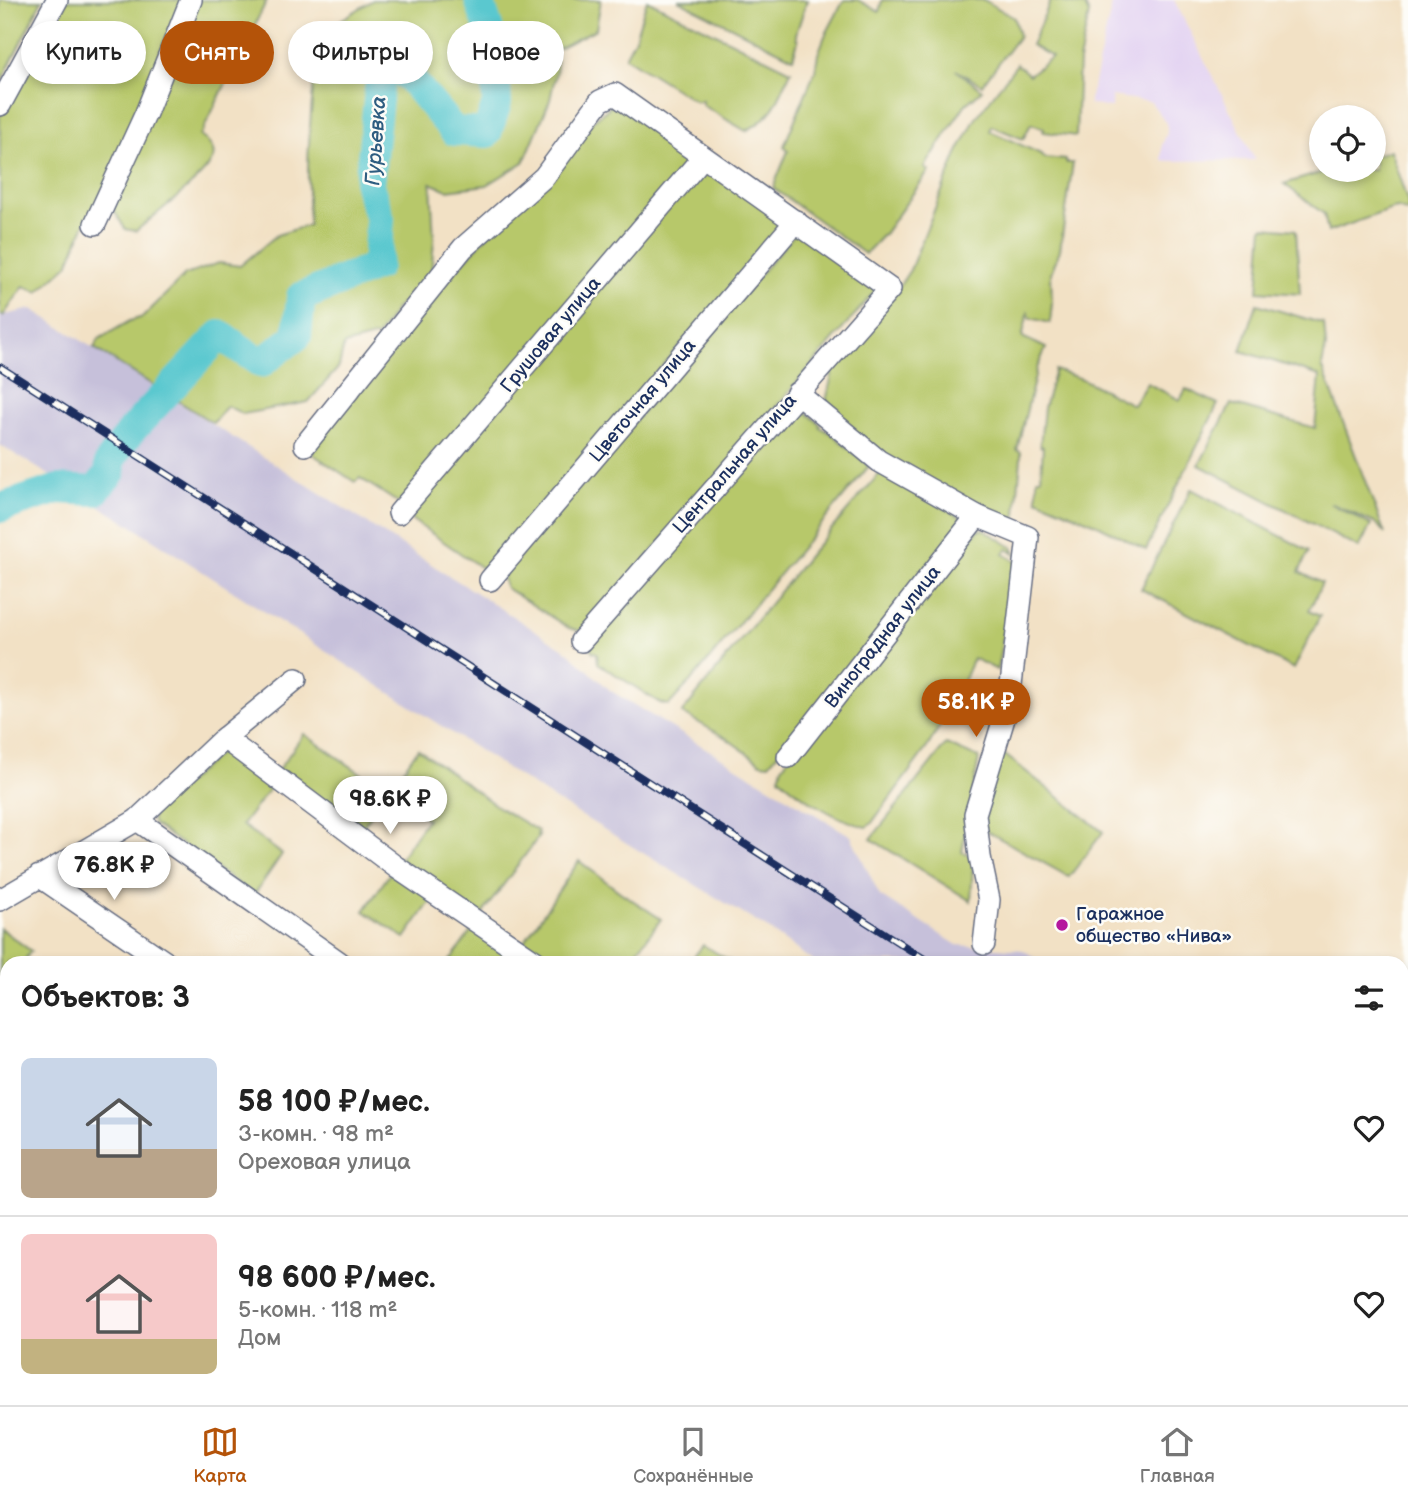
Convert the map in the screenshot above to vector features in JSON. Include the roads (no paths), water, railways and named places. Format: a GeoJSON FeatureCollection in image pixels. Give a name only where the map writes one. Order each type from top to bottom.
{"type":"FeatureCollection","features":[{"type":"Feature","properties":{"kind":"street"},"geometry":{"type":"LineString","coordinates":[[0,105],[57,0]]}},
{"type":"Feature","properties":{"kind":"street"},"geometry":{"type":"LineString","coordinates":[[95,223],[146,113],[191,0]]}},
{"type":"Feature","properties":{"kind":"street"},"geometry":{"type":"LineString","coordinates":[[305,444],[463,248],[544,177],[600,101],[615,94],[796,221]]}},
{"type":"Feature","properties":{"kind":"street","name":"Грушовая улица"},"geometry":{"type":"LineString","coordinates":[[399,513],[703,157]]}},
{"type":"Feature","properties":{"kind":"street","name":"Центральная улица"},"geometry":{"type":"LineString","coordinates":[[581,641],[890,289],[796,221]]}},
{"type":"Feature","properties":{"kind":"street","name":"Цветочная улица"},"geometry":{"type":"LineString","coordinates":[[490,580],[796,221]]}},
{"type":"Feature","properties":{"kind":"street"},"geometry":{"type":"LineString","coordinates":[[797,393],[879,461],[977,516],[1028,537],[1009,702],[975,814],[989,900],[984,944]]}},
{"type":"Feature","properties":{"kind":"street","name":"Виноградная улица"},"geometry":{"type":"LineString","coordinates":[[788,757],[977,516]]}},
{"type":"Feature","properties":{"kind":"street"},"geometry":{"type":"LineString","coordinates":[[0,900],[137,820],[224,738],[296,679]]}},
{"type":"Feature","properties":{"kind":"street"},"geometry":{"type":"LineString","coordinates":[[224,738],[396,867],[527,956]]}},
{"type":"Feature","properties":{"kind":"street"},"geometry":{"type":"LineString","coordinates":[[137,820],[331,956]]}},
{"type":"Feature","properties":{"kind":"street"},"geometry":{"type":"LineString","coordinates":[[39,876],[156,956]]}},
{"type":"Feature","properties":{"kind":"waterway","name":"Гурьевка"},"geometry":{"type":"LineString","coordinates":[[0,508],[58,489],[95,491],[111,472],[109,462],[130,432],[220,335],[261,363],[297,336],[301,297],[377,266],[380,219],[369,185],[382,62],[409,77],[454,131],[487,133],[497,103],[494,45],[479,0]]}},
{"type":"Feature","properties":{"kind":"railway"},"geometry":{"type":"LineString","coordinates":[[0,367],[920,956]]}},
{"type":"Feature","properties":{"kind":"place","name":"Гаражное общество «Нива»"},"geometry":{"type":"Point","coordinates":[1062,925]}}]}
